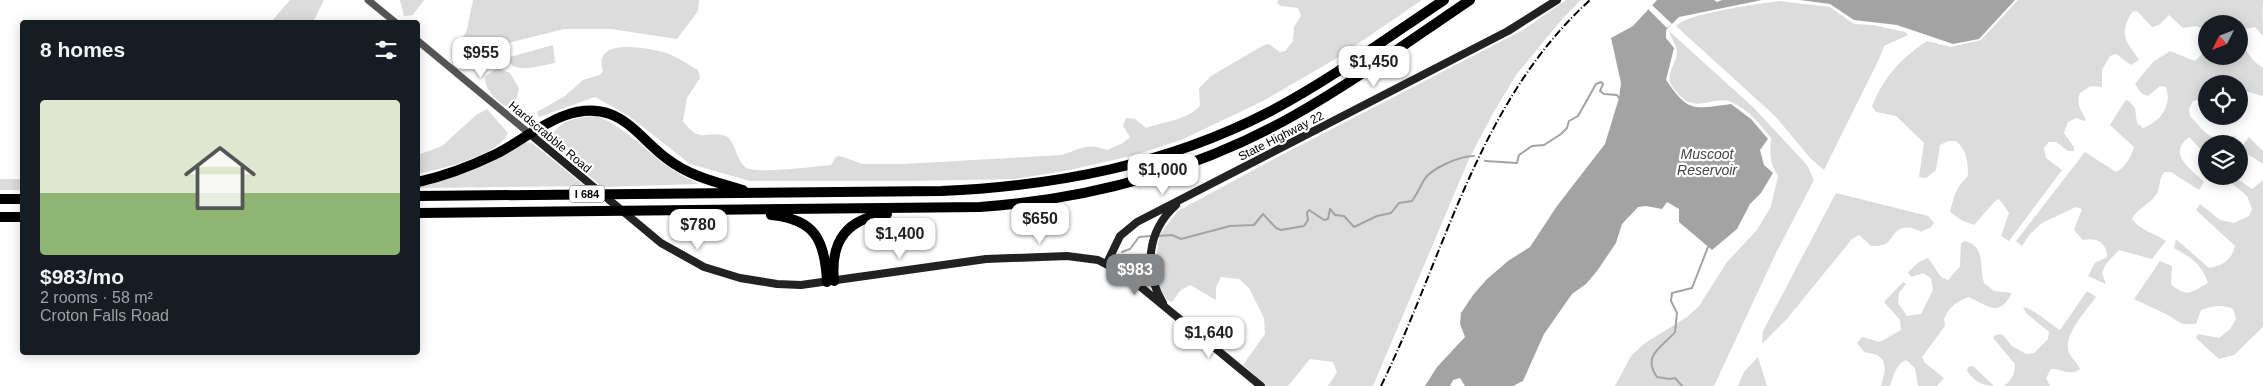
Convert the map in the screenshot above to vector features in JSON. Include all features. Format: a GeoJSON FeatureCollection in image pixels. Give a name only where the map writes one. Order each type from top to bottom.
{"type":"FeatureCollection","features":[{"type":"Feature","properties":{"kind":"highway","name":"I 684"},"geometry":{"type":"LineString","coordinates":[[420,196],[903,192],[1000,187],[1072,178],[1136,164],[1205,141],[1269,112],[1318,84],[1444,0]]}},
{"type":"Feature","properties":{"kind":"highway","name":"I 684"},"geometry":{"type":"LineString","coordinates":[[420,213],[927,208],[1000,205],[1076,195],[1141,179],[1205,157],[1259,134],[1309,107],[1470,0]]}},
{"type":"Feature","properties":{"kind":"highway"},"geometry":{"type":"LineString","coordinates":[[420,181],[482,161],[566,115],[583,111],[600,111],[625,122],[664,157],[682,169],[703,179],[756,193]]}},
{"type":"Feature","properties":{"kind":"highway"},"geometry":{"type":"LineString","coordinates":[[0,199],[20,199]]}},
{"type":"Feature","properties":{"kind":"highway"},"geometry":{"type":"LineString","coordinates":[[830,282],[837,245],[844,233],[856,223],[871,216],[912,213],[927,208]]}},
{"type":"Feature","properties":{"kind":"highway"},"geometry":{"type":"LineString","coordinates":[[753,210],[767,215],[792,218],[813,232],[824,252],[830,282]]}},
{"type":"Feature","properties":{"kind":"highway"},"geometry":{"type":"LineString","coordinates":[[0,217],[20,216]]}},
{"type":"Feature","properties":{"kind":"main road","name":"State Highway 22"},"geometry":{"type":"LineString","coordinates":[[1200,190],[1508,32],[1557,0]]}},
{"type":"Feature","properties":{"kind":"main road","name":"Hardscrabble Road"},"geometry":{"type":"LineString","coordinates":[[530,134],[648,233],[693,262],[728,275],[777,284],[830,282],[1001,258],[1079,256],[1107,263],[1135,281],[1172,314],[1261,386]]}},
{"type":"Feature","properties":{"kind":"main road"},"geometry":{"type":"LineString","coordinates":[[1107,263],[1120,236],[1130,226],[1200,190]]}},
{"type":"Feature","properties":{"kind":"main road"},"geometry":{"type":"LineString","coordinates":[[1172,314],[1154,285],[1150,268],[1152,244],[1157,229],[1165,216],[1200,190]]}},
{"type":"Feature","properties":{"kind":"street"},"geometry":{"type":"LineString","coordinates":[[368,0],[393,20]]}},
{"type":"Feature","properties":{"kind":"street","name":"Hardscrabble Road"},"geometry":{"type":"LineString","coordinates":[[420,43],[530,134]]}},
{"type":"Feature","properties":{"kind":"shaded area"},"geometry":{"type":"Polygon","coordinates":[[[290,0],[324,0],[314,20],[273,20],[290,0]]]}},
{"type":"Feature","properties":{"kind":"shaded area"},"geometry":{"type":"Polygon","coordinates":[[[400,0],[424,0],[413,15],[404,16],[400,0]]]}},
{"type":"Feature","properties":{"kind":"shaded area"},"geometry":{"type":"Polygon","coordinates":[[[473,0],[699,0],[698,11],[677,39],[611,29],[564,29],[512,42],[466,67],[454,57],[467,29],[473,0]]]}},
{"type":"Feature","properties":{"kind":"shaded area"},"geometry":{"type":"Polygon","coordinates":[[[1278,0],[1422,0],[1337,58],[1263,101],[1181,140],[1135,155],[1070,170],[1014,179],[750,181],[690,164],[629,116],[595,97],[539,117],[537,112],[565,96],[583,80],[600,75],[603,71],[602,60],[605,53],[612,49],[633,47],[667,53],[698,70],[700,78],[687,98],[683,121],[695,133],[700,135],[715,134],[728,137],[742,164],[751,169],[773,170],[831,165],[836,157],[840,156],[863,164],[902,164],[1062,155],[1089,146],[1107,150],[1123,143],[1130,137],[1123,126],[1126,118],[1135,119],[1146,128],[1181,118],[1200,106],[1199,88],[1211,76],[1264,45],[1269,44],[1280,52],[1285,51],[1293,41],[1294,27],[1301,16],[1298,8],[1281,6],[1277,3],[1278,0]]]}},
{"type":"Feature","properties":{"kind":"shaded area"},"geometry":{"type":"Polygon","coordinates":[[[1566,0],[1581,0],[1563,18],[1516,75],[1469,159],[1373,386],[1328,386],[1337,372],[1333,362],[1310,359],[1288,386],[1267,386],[1243,365],[1265,334],[1264,318],[1249,288],[1239,279],[1221,277],[1216,287],[1216,300],[1190,285],[1180,291],[1172,302],[1167,300],[1157,285],[1155,264],[1160,234],[1178,211],[1523,30],[1566,0]]]}},
{"type":"Feature","properties":{"kind":"shaded area"},"geometry":{"type":"Polygon","coordinates":[[[2018,0],[2263,0],[2263,36],[2255,27],[2248,28],[2248,15],[2198,15],[2198,27],[2183,28],[2169,15],[2159,25],[2152,27],[2137,11],[2132,12],[2125,27],[2125,38],[2139,60],[2131,65],[2116,54],[2110,56],[2102,70],[2102,87],[2091,86],[2080,93],[2079,104],[2086,120],[2076,118],[2068,122],[2064,133],[2074,147],[2074,151],[2068,151],[2056,142],[2049,142],[2044,148],[2046,158],[2062,170],[2009,241],[2001,236],[2009,213],[1999,199],[1974,225],[1961,220],[1950,212],[1956,192],[1968,176],[1968,166],[1963,148],[1956,141],[1948,141],[1940,145],[1936,170],[1926,178],[1919,177],[1924,143],[1896,116],[1876,112],[1872,106],[1888,77],[1909,54],[1927,41],[1951,47],[1981,40],[2018,0]]]}},
{"type":"Feature","properties":{"kind":"shaded area"},"geometry":{"type":"Polygon","coordinates":[[[1779,1],[1830,7],[1854,24],[1873,25],[1905,32],[1908,35],[1884,46],[1824,170],[1811,159],[1776,117],[1676,26],[1683,21],[1709,13],[1779,1]]]}},
{"type":"Feature","properties":{"kind":"shaded area"},"geometry":{"type":"Polygon","coordinates":[[[1669,31],[1753,107],[1807,165],[1814,180],[1776,253],[1714,386],[1615,386],[1631,356],[1645,343],[1687,317],[1699,306],[1727,262],[1757,230],[1771,206],[1778,176],[1771,158],[1771,138],[1748,113],[1737,105],[1725,100],[1699,104],[1692,103],[1679,95],[1669,78],[1677,52],[1669,31]]]}},
{"type":"Feature","properties":{"kind":"shaded area"},"geometry":{"type":"Polygon","coordinates":[[[553,45],[555,63],[537,67],[518,68],[509,62],[510,57],[553,45]]]}},
{"type":"Feature","properties":{"kind":"shaded area"},"geometry":{"type":"Polygon","coordinates":[[[2170,51],[2195,61],[2198,58],[2198,65],[2248,65],[2248,53],[2263,68],[2263,95],[2248,92],[2248,75],[2198,75],[2198,100],[2193,101],[2189,109],[2190,116],[2210,135],[2198,135],[2198,147],[2189,137],[2180,149],[2180,155],[2187,166],[2198,176],[2198,185],[2202,185],[2199,190],[2171,172],[2165,172],[2155,196],[2136,212],[2132,219],[2135,223],[2166,241],[2152,259],[2119,250],[2106,264],[2102,273],[2106,284],[2088,276],[2095,263],[2107,257],[2107,252],[2100,242],[2092,239],[2083,240],[2074,230],[2082,209],[2076,207],[2042,223],[2030,234],[2022,246],[2016,241],[2085,152],[2116,172],[2125,165],[2134,147],[2110,125],[2125,101],[2128,100],[2135,108],[2137,123],[2143,128],[2160,117],[2166,106],[2166,87],[2160,86],[2148,96],[2142,94],[2135,84],[2153,62],[2170,51]]]}},
{"type":"Feature","properties":{"kind":"shaded area"},"geometry":{"type":"Polygon","coordinates":[[[497,68],[510,73],[519,88],[517,98],[507,107],[492,94],[485,82],[485,77],[497,68]]]}},
{"type":"Feature","properties":{"kind":"shaded area"},"geometry":{"type":"Polygon","coordinates":[[[487,109],[508,133],[502,141],[481,155],[420,174],[420,154],[442,146],[476,115],[487,109]]]}},
{"type":"Feature","properties":{"kind":"shaded area"},"geometry":{"type":"Polygon","coordinates":[[[596,116],[619,128],[664,163],[699,184],[602,187],[551,142],[550,139],[558,128],[569,121],[582,117],[596,116]]]}},
{"type":"Feature","properties":{"kind":"shaded area"},"geometry":{"type":"Polygon","coordinates":[[[2249,137],[2263,151],[2263,164],[2248,154],[2249,137]]]}},
{"type":"Feature","properties":{"kind":"shaded area"},"geometry":{"type":"Polygon","coordinates":[[[524,142],[532,143],[585,186],[420,188],[420,183],[524,142]]]}},
{"type":"Feature","properties":{"kind":"shaded area"},"geometry":{"type":"Polygon","coordinates":[[[0,179],[20,179],[20,190],[0,190],[0,179]]]}},
{"type":"Feature","properties":{"kind":"shaded area"},"geometry":{"type":"Polygon","coordinates":[[[2263,180],[2263,327],[2234,355],[2219,359],[2196,338],[2198,334],[2219,338],[2230,329],[2236,319],[2233,309],[2221,306],[2201,310],[2196,324],[2182,324],[2168,315],[2134,299],[2160,261],[2172,266],[2171,284],[2181,291],[2189,293],[2208,283],[2199,266],[2174,248],[2176,239],[2209,268],[2223,264],[2234,251],[2235,246],[2196,210],[2200,204],[2220,220],[2234,223],[2249,216],[2252,209],[2247,196],[2234,185],[2246,185],[2252,189],[2263,180]]]}},
{"type":"Feature","properties":{"kind":"shaded area"},"geometry":{"type":"Polygon","coordinates":[[[1836,193],[1928,216],[1934,223],[1931,227],[1921,232],[1911,228],[1898,230],[1888,242],[1881,245],[1871,246],[1859,235],[1852,239],[1786,320],[1762,344],[1763,331],[1836,193]]]}},
{"type":"Feature","properties":{"kind":"shaded area"},"geometry":{"type":"Polygon","coordinates":[[[1965,241],[1972,244],[1979,252],[1984,283],[1994,291],[2012,293],[2007,301],[1998,308],[1993,308],[1969,297],[1961,300],[1948,311],[1944,319],[1945,326],[1922,357],[1925,363],[1944,378],[1937,386],[1918,386],[1915,368],[1906,360],[1897,368],[1890,386],[1881,386],[1885,370],[1883,360],[1877,355],[1864,352],[1857,343],[1862,337],[1880,342],[1901,330],[1900,320],[1884,302],[1903,282],[1906,284],[1899,293],[1898,303],[1907,316],[1921,314],[1933,290],[1931,278],[1923,273],[1911,277],[1908,272],[1919,262],[1928,258],[1941,277],[1948,280],[1960,266],[1961,243],[1965,241]]]}},
{"type":"Feature","properties":{"kind":"shaded area"},"geometry":{"type":"Polygon","coordinates":[[[2087,291],[2096,297],[2077,322],[2068,343],[2071,357],[2080,369],[2070,372],[2051,369],[2046,378],[2050,386],[2004,386],[2012,376],[2015,364],[1993,338],[1994,336],[1998,334],[2003,335],[2012,346],[2026,354],[2034,353],[2048,339],[2049,332],[2026,313],[2023,307],[2060,330],[2087,291]]]}},
{"type":"Feature","properties":{"kind":"shaded area"},"geometry":{"type":"Polygon","coordinates":[[[1758,357],[1767,386],[1738,386],[1744,372],[1758,357]]]}},
{"type":"Feature","properties":{"kind":"shaded area"},"geometry":{"type":"Polygon","coordinates":[[[1973,366],[1994,386],[1982,384],[1973,378],[1967,371],[1968,367],[1973,366]]]}},
{"type":"Feature","properties":{"kind":"water","name":"Muscoot Reservoir"},"geometry":{"type":"Polygon","coordinates":[[[1657,0],[1714,0],[1717,2],[1722,0],[1762,0],[1679,17],[1666,30],[1666,38],[1674,48],[1666,80],[1674,91],[1693,106],[1708,107],[1731,104],[1751,119],[1768,139],[1760,150],[1764,165],[1773,173],[1761,193],[1750,204],[1737,229],[1712,250],[1679,222],[1679,209],[1667,202],[1662,209],[1646,206],[1638,207],[1622,224],[1616,243],[1597,271],[1586,284],[1572,294],[1544,334],[1523,381],[1513,386],[1465,386],[1460,378],[1453,380],[1450,386],[1425,386],[1437,367],[1465,337],[1460,324],[1461,313],[1473,295],[1487,279],[1508,261],[1530,247],[1557,206],[1605,144],[1619,98],[1621,83],[1611,38],[1633,26],[1657,0]]]}},
{"type":"Feature","properties":{"kind":"water"},"geometry":{"type":"Polygon","coordinates":[[[1800,0],[2015,0],[1979,39],[1953,44],[1897,25],[1854,20],[1830,4],[1800,0]]]}},
{"type":"Feature","properties":{"kind":"pier"},"geometry":{"type":"Polygon","coordinates":[[[1652,5],[1672,24],[1667,28],[1648,9],[1652,5]]]}},
{"type":"Feature","properties":{"kind":"waterway"},"geometry":{"type":"LineString","coordinates":[[1485,161],[1517,163],[1519,155],[1532,146],[1544,145],[1561,134],[1567,128],[1569,121],[1578,116],[1596,84],[1601,82],[1603,84],[1600,91],[1604,94],[1617,95],[1619,98]]}},
{"type":"Feature","properties":{"kind":"waterway"},"geometry":{"type":"LineString","coordinates":[[1158,236],[1172,235],[1181,239],[1230,226],[1254,225],[1263,214],[1276,228],[1281,230],[1304,226],[1308,220],[1307,213],[1309,210],[1324,220],[1328,219],[1330,209],[1335,215],[1344,216],[1354,227],[1377,216],[1391,213],[1399,203],[1412,201],[1424,180],[1439,167],[1461,158],[1474,156]]}},
{"type":"Feature","properties":{"kind":"waterway"},"geometry":{"type":"LineString","coordinates":[[1122,252],[1130,249],[1139,237],[1151,236]]}},
{"type":"Feature","properties":{"kind":"waterway"},"geometry":{"type":"LineString","coordinates":[[1682,386],[1675,378],[1657,377],[1653,369],[1653,357],[1675,332],[1677,313],[1671,301],[1672,293],[1692,288],[1708,247]]}},
{"type":"Feature","properties":{"kind":"railway"},"geometry":{"type":"LineString","coordinates":[[1381,386],[1491,132],[1519,85],[1551,41],[1590,0]]}}]}
